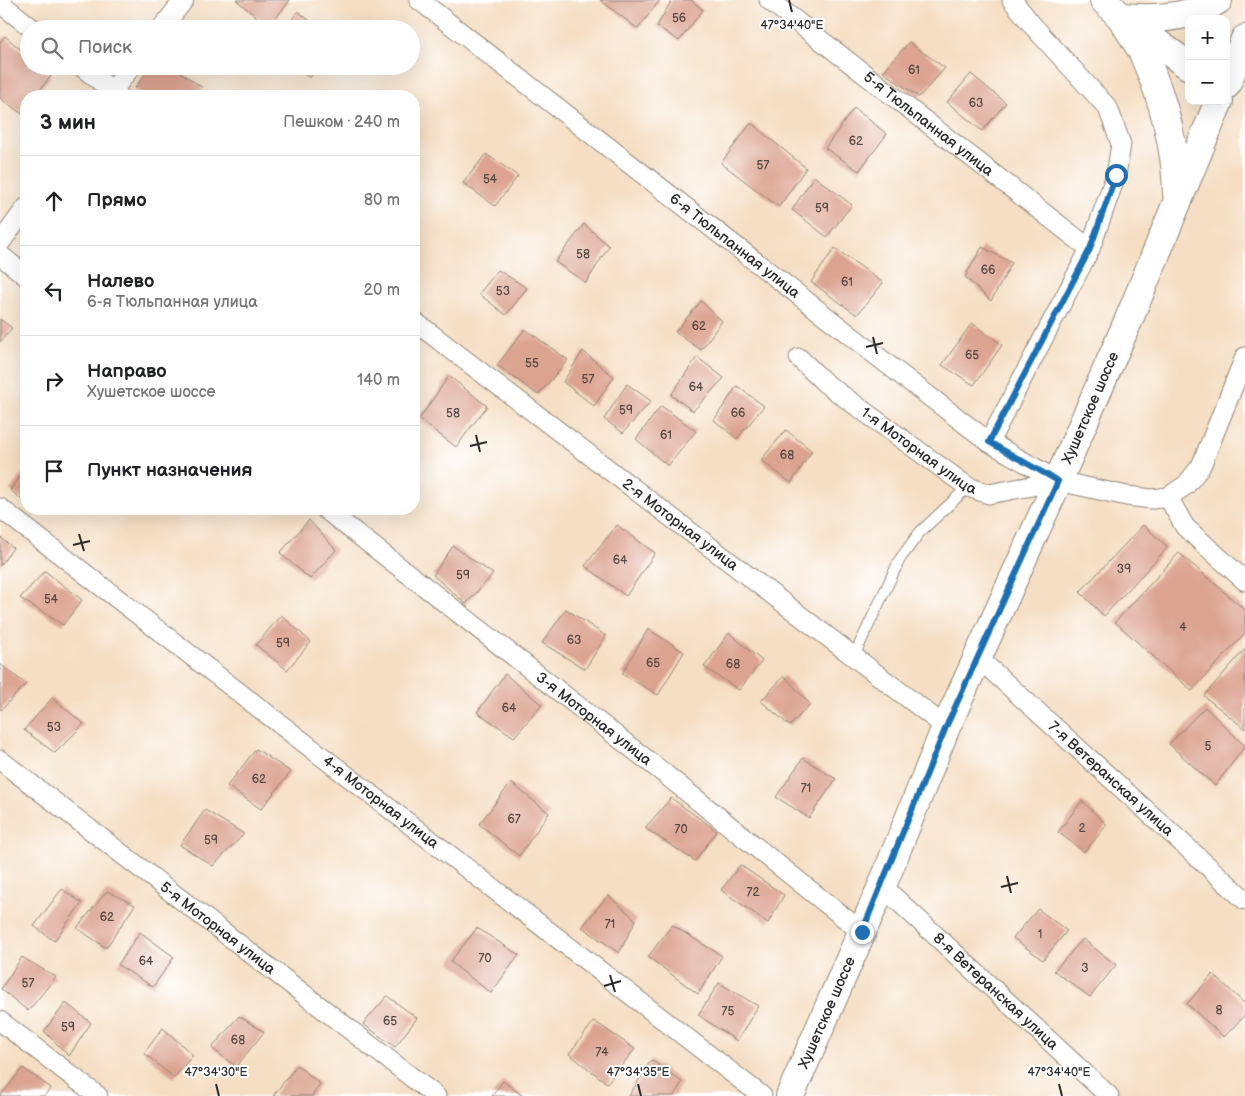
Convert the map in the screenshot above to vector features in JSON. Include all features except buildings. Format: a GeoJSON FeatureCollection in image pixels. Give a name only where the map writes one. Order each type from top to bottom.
{"type":"FeatureCollection","features":[{"type":"Feature","properties":{"kind":"main road"},"geometry":{"type":"LineString","coordinates":[[1113,9],[1143,19],[1177,16],[1196,11],[1218,0]]}},
{"type":"Feature","properties":{"kind":"main road"},"geometry":{"type":"LineString","coordinates":[[1113,9],[1185,63]]}},
{"type":"Feature","properties":{"kind":"main road"},"geometry":{"type":"LineString","coordinates":[[1113,9],[1142,52],[1159,94],[1170,133],[1176,171],[1177,201]]}},
{"type":"Feature","properties":{"kind":"main road"},"geometry":{"type":"LineString","coordinates":[[1230,76],[1245,40]]}},
{"type":"Feature","properties":{"kind":"main road","name":"Хушетское шоссе"},"geometry":{"type":"LineString","coordinates":[[790,1096],[882,886],[976,657],[1058,481],[1129,318],[1217,105]]}},
{"type":"Feature","properties":{"kind":"street"},"geometry":{"type":"LineString","coordinates":[[168,20],[184,0]]}},
{"type":"Feature","properties":{"kind":"street","name":"6-я Тюльпанная улица"},"geometry":{"type":"LineString","coordinates":[[419,0],[989,442],[1058,481]]}},
{"type":"Feature","properties":{"kind":"street","name":"5-я Тюльпанная улица"},"geometry":{"type":"LineString","coordinates":[[768,0],[1090,249]]}},
{"type":"Feature","properties":{"kind":"street"},"geometry":{"type":"LineString","coordinates":[[989,442],[1090,249],[1116,175],[1121,144],[1108,108],[1012,0]]}},
{"type":"Feature","properties":{"kind":"street"},"geometry":{"type":"LineString","coordinates":[[0,3],[22,20]]}},
{"type":"Feature","properties":{"kind":"street"},"geometry":{"type":"LineString","coordinates":[[91,75],[107,90]]}},
{"type":"Feature","properties":{"kind":"street"},"geometry":{"type":"LineString","coordinates":[[116,90],[126,75]]}},
{"type":"Feature","properties":{"kind":"street"},"geometry":{"type":"LineString","coordinates":[[0,244],[20,216]]}},
{"type":"Feature","properties":{"kind":"street"},"geometry":{"type":"LineString","coordinates":[[0,255],[20,271]]}},
{"type":"Feature","properties":{"kind":"street","name":"2-я Моторная улица"},"geometry":{"type":"LineString","coordinates":[[420,326],[946,727]]}},
{"type":"Feature","properties":{"kind":"street"},"geometry":{"type":"LineString","coordinates":[[1058,481],[1127,496],[1152,498],[1168,496],[1186,486],[1201,466],[1245,357]]}},
{"type":"Feature","properties":{"kind":"street","name":"1-я Моторная улица"},"geometry":{"type":"LineString","coordinates":[[799,358],[825,383],[968,487],[989,494],[1058,481]]}},
{"type":"Feature","properties":{"kind":"street"},"geometry":{"type":"LineString","coordinates":[[1168,496],[1185,528],[1245,581]]}},
{"type":"Feature","properties":{"kind":"street","name":"4-я Моторная улица"},"geometry":{"type":"LineString","coordinates":[[0,508],[762,1096]]}},
{"type":"Feature","properties":{"kind":"street","name":"3-я Моторная улица"},"geometry":{"type":"LineString","coordinates":[[333,515],[651,763],[862,932]]}},
{"type":"Feature","properties":{"kind":"street","name":"7-я Ветеранская улица"},"geometry":{"type":"LineString","coordinates":[[976,657],[1245,900]]}},
{"type":"Feature","properties":{"kind":"street","name":"5-я Моторная улица"},"geometry":{"type":"LineString","coordinates":[[0,760],[436,1096]]}},
{"type":"Feature","properties":{"kind":"street","name":"8-я Ветеранская улица"},"geometry":{"type":"LineString","coordinates":[[882,886],[1109,1096]]}},
{"type":"Feature","properties":{"kind":"street"},"geometry":{"type":"LineString","coordinates":[[0,1021],[98,1096]]}},
{"type":"Feature","properties":{"kind":"lane"},"geometry":{"type":"LineString","coordinates":[[854,656],[900,559],[920,532],[968,487]]}},
{"type":"Feature","properties":{"kind":"route"},"geometry":{"type":"LineString","coordinates":[[862,932],[976,657],[1058,481],[989,442],[1090,249],[1116,175]]}}]}
